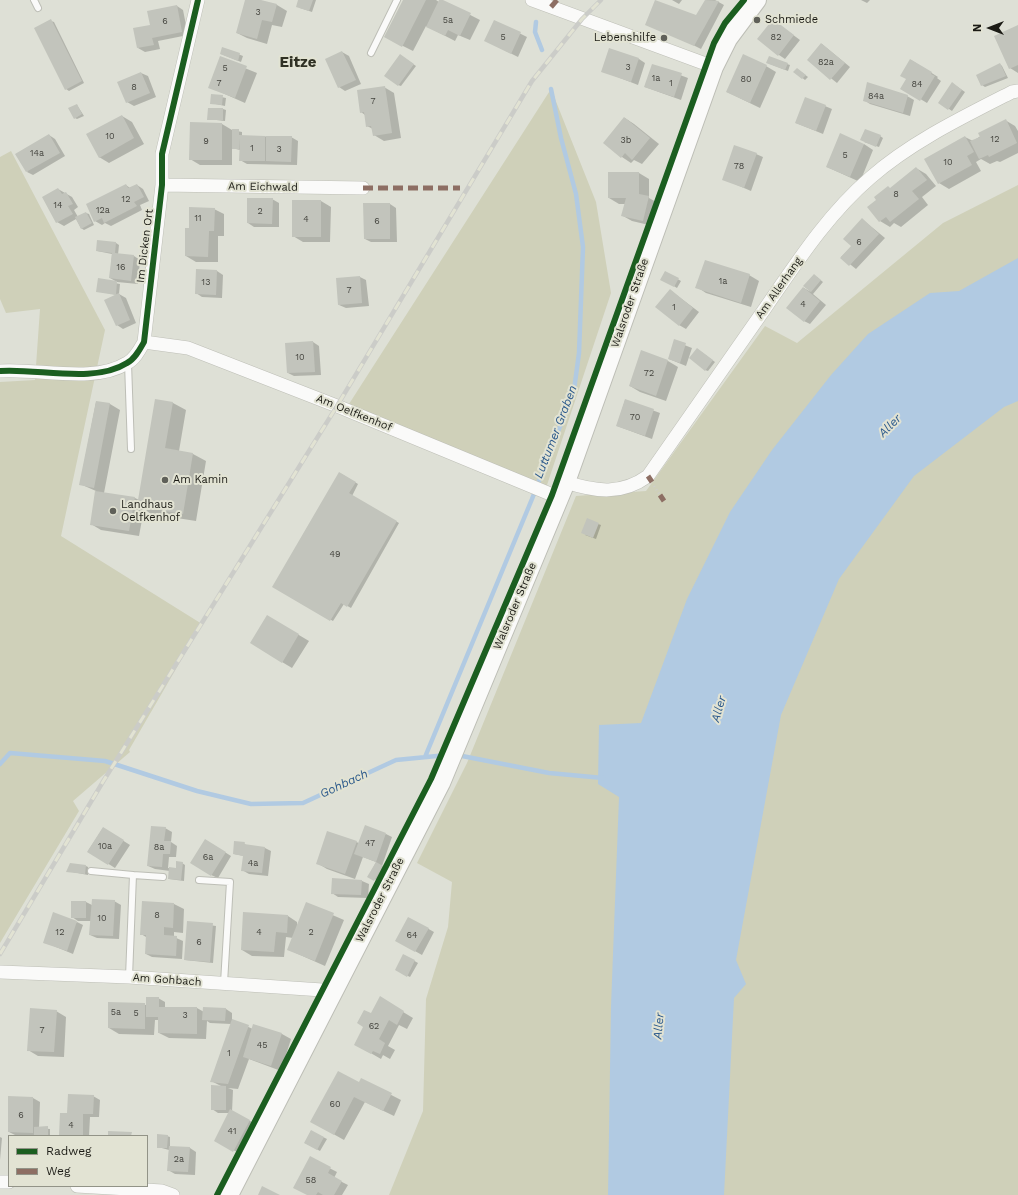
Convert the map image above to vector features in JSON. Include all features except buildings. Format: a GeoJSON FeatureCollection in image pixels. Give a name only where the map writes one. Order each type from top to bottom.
{"type":"FeatureCollection","features":[{"type":"Feature","properties":{"kind":"main road","name":"Walsroder Straße"},"geometry":{"type":"LineString","coordinates":[[229,1195],[441,783],[558,491],[714,67],[728,39],[757,0]]}},
{"type":"Feature","properties":{"kind":"street","name":"Im Dicken Ort"},"geometry":{"type":"LineString","coordinates":[[144,342],[162,185],[162,154],[198,0]]}},
{"type":"Feature","properties":{"kind":"street"},"geometry":{"type":"LineString","coordinates":[[532,0],[714,67]]}},
{"type":"Feature","properties":{"kind":"street","name":"Am Allerhang"},"geometry":{"type":"LineString","coordinates":[[558,491],[585,489],[605,491],[617,490],[630,487],[648,476],[795,266],[842,203],[898,156],[975,111],[1012,92],[1018,91]]}},
{"type":"Feature","properties":{"kind":"street","name":"Am Eichwald"},"geometry":{"type":"LineString","coordinates":[[162,185],[363,188]]}},
{"type":"Feature","properties":{"kind":"street"},"geometry":{"type":"LineString","coordinates":[[0,371],[15,370],[89,374],[106,372],[128,363],[144,342]]}},
{"type":"Feature","properties":{"kind":"street","name":"Am Oelfkenhof"},"geometry":{"type":"LineString","coordinates":[[144,342],[188,348],[337,406],[525,484],[558,491]]}},
{"type":"Feature","properties":{"kind":"street","name":"Am Gohbach"},"geometry":{"type":"LineString","coordinates":[[0,972],[129,977],[322,990],[332,995]]}},
{"type":"Feature","properties":{"kind":"street"},"geometry":{"type":"LineString","coordinates":[[94,1187],[162,1191],[172,1195]]}},
{"type":"Feature","properties":{"kind":"lane"},"geometry":{"type":"LineString","coordinates":[[34,0],[38,8]]}},
{"type":"Feature","properties":{"kind":"lane"},"geometry":{"type":"LineString","coordinates":[[371,53],[397,0]]}},
{"type":"Feature","properties":{"kind":"lane"},"geometry":{"type":"LineString","coordinates":[[128,363],[131,449]]}},
{"type":"Feature","properties":{"kind":"lane"},"geometry":{"type":"LineString","coordinates":[[91,871],[164,877]]}},
{"type":"Feature","properties":{"kind":"lane"},"geometry":{"type":"LineString","coordinates":[[129,977],[133,875]]}},
{"type":"Feature","properties":{"kind":"lane"},"geometry":{"type":"LineString","coordinates":[[199,880],[230,882],[224,984]]}},
{"type":"Feature","properties":{"kind":"green space"},"geometry":{"type":"Polygon","coordinates":[[[551,89],[596,202],[611,293],[546,488],[349,404],[551,89]]]}},
{"type":"Feature","properties":{"kind":"green space"},"geometry":{"type":"Polygon","coordinates":[[[11,151],[105,330],[61,536],[202,624],[129,750],[130,752],[73,801],[79,811],[0,943],[0,382],[35,380],[40,309],[6,313],[0,299],[0,157],[11,151]]]}},
{"type":"Feature","properties":{"kind":"green space"},"geometry":{"type":"Polygon","coordinates":[[[1018,185],[1018,1195],[389,1195],[423,1111],[426,999],[448,927],[452,882],[417,863],[467,763],[576,496],[646,491],[765,326],[797,343],[943,223],[1018,185]]]}},
{"type":"Feature","properties":{"kind":"water","name":"Aller"},"geometry":{"type":"Polygon","coordinates":[[[1018,258],[1018,401],[1004,407],[914,476],[839,579],[781,715],[736,960],[746,984],[734,998],[724,1195],[608,1195],[611,1006],[619,797],[598,784],[599,725],[641,723],[687,599],[730,512],[772,450],[831,375],[868,334],[930,293],[959,291],[1018,258]]]}},
{"type":"Feature","properties":{"kind":"waterway","name":"Luttumer Graben"},"geometry":{"type":"LineString","coordinates":[[536,22],[535,32],[542,50]]}},
{"type":"Feature","properties":{"kind":"waterway","name":"Luttumer Graben"},"geometry":{"type":"LineString","coordinates":[[425,757],[532,499],[574,390],[579,353],[583,247],[576,194],[561,138],[551,89]]}},
{"type":"Feature","properties":{"kind":"waterway","name":"Gohbach"},"geometry":{"type":"LineString","coordinates":[[0,764],[10,753],[105,761],[197,791],[251,804],[303,803],[396,760],[447,755]]}},
{"type":"Feature","properties":{"kind":"waterway","name":"Gohbach"},"geometry":{"type":"LineString","coordinates":[[457,755],[549,773],[603,778]]}},
{"type":"Feature","properties":{"kind":"railway"},"geometry":{"type":"LineString","coordinates":[[0,954],[104,780],[337,406],[532,81],[582,19],[601,0]]}},
{"type":"Feature","properties":{"kind":"marked path"},"geometry":{"type":"LineString","coordinates":[[551,7],[557,0]]}},
{"type":"Feature","properties":{"kind":"marked path"},"geometry":{"type":"LineString","coordinates":[[363,188],[460,188]]}},
{"type":"Feature","properties":{"kind":"marked path"},"geometry":{"type":"LineString","coordinates":[[648,476],[652,482]]}},
{"type":"Feature","properties":{"kind":"marked path"},"geometry":{"type":"LineString","coordinates":[[660,495],[664,501]]}},
{"type":"Feature","properties":{"kind":"cycle path"},"geometry":{"type":"LineString","coordinates":[[0,371],[65,374],[99,373],[114,369],[130,361],[137,354],[144,342],[162,185],[162,154],[198,0]]}},
{"type":"Feature","properties":{"kind":"cycle path"},"geometry":{"type":"LineString","coordinates":[[217,1195],[431,779],[552,495],[714,43],[725,23],[744,0]]}},
{"type":"Feature","properties":{"kind":"place","name":"Schmiede"},"geometry":{"type":"Point","coordinates":[757,20]}},
{"type":"Feature","properties":{"kind":"place","name":"Lebenshilfe"},"geometry":{"type":"Point","coordinates":[664,38]}},
{"type":"Feature","properties":{"kind":"place","name":"Am Kamin"},"geometry":{"type":"Point","coordinates":[165,480]}},
{"type":"Feature","properties":{"kind":"place","name":"Landhaus Oelfkenhof"},"geometry":{"type":"Point","coordinates":[113,511]}},
{"type":"Feature","properties":{"kind":"district","name":"Eitze"},"geometry":{"type":"Point","coordinates":[298,63]}}]}
